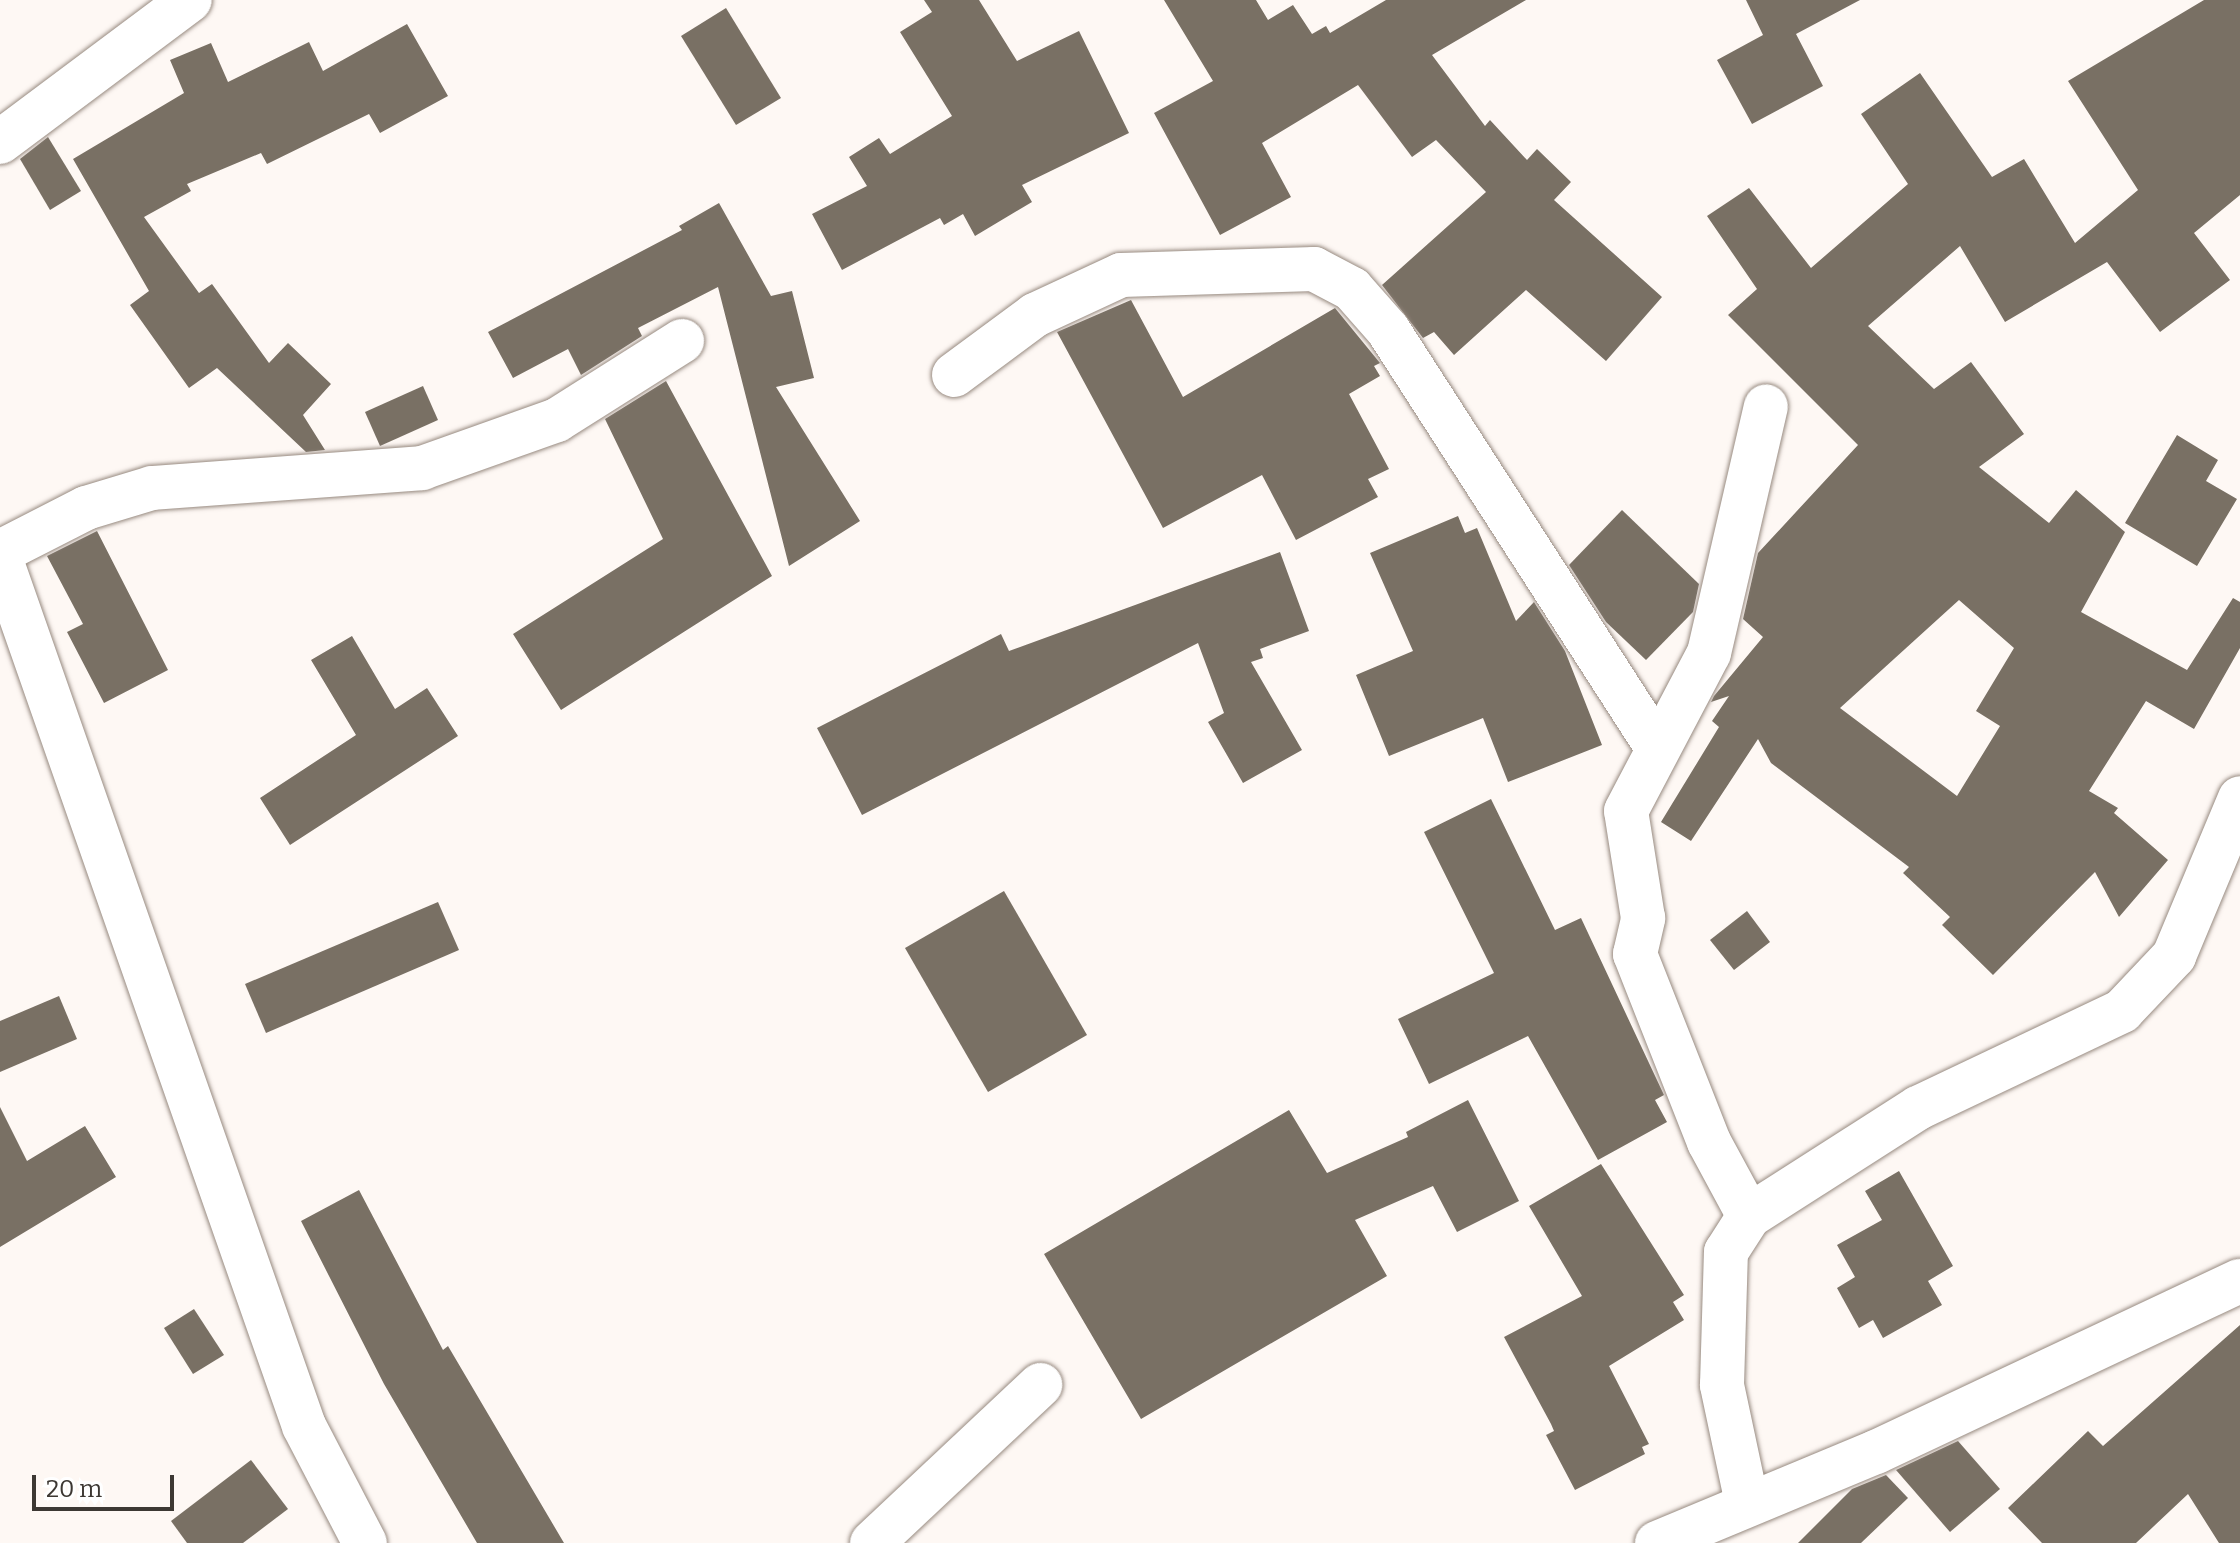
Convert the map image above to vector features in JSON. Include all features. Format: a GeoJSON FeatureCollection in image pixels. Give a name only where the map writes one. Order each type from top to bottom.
{"type":"FeatureCollection","features":[{"type":"Feature","properties":{"kind":"street"},"geometry":{"type":"LineString","coordinates":[[0,142],[190,0]]}},
{"type":"Feature","properties":{"kind":"street"},"geometry":{"type":"LineString","coordinates":[[954,375],[1035,315],[1121,275],[1314,269],[1352,289],[1388,330],[1657,747]]}},
{"type":"Feature","properties":{"kind":"street"},"geometry":{"type":"LineString","coordinates":[[365,1543],[304,1426],[0,555],[86,508],[152,488],[422,468],[557,420],[682,341]]}},
{"type":"Feature","properties":{"kind":"street"},"geometry":{"type":"LineString","coordinates":[[1749,1216],[1709,1142],[1635,954],[1643,918],[1626,811],[1709,653],[1766,406]]}},
{"type":"Feature","properties":{"kind":"street"},"geometry":{"type":"LineString","coordinates":[[1747,1503],[1722,1385],[1726,1252],[1749,1216],[1918,1108],[2122,1011],[2174,956],[2240,798]]}},
{"type":"Feature","properties":{"kind":"street"},"geometry":{"type":"LineString","coordinates":[[1657,1543],[1747,1503],[1876,1452],[2240,1281]]}},
{"type":"Feature","properties":{"kind":"street"},"geometry":{"type":"LineString","coordinates":[[872,1543],[1040,1385]]}},
{"type":"Feature","properties":{"kind":"building"},"geometry":{"type":"Polygon","coordinates":[[[924,0],[979,0],[1017,61],[1079,31],[1129,133],[1022,185],[1032,202],[975,236],[963,214],[944,225],[940,218],[842,270],[812,214],[867,186],[849,157],[879,138],[890,154],[952,116],[900,32],[932,12],[924,0]]]}},
{"type":"Feature","properties":{"kind":"building"},"geometry":{"type":"Polygon","coordinates":[[[1164,0],[1256,0],[1268,20],[1293,5],[1312,34],[1326,26],[1330,33],[1386,0],[1526,0],[1432,55],[1485,126],[1490,120],[1527,160],[1537,149],[1571,182],[1554,200],[1662,297],[1606,361],[1526,290],[1454,355],[1434,332],[1423,338],[1382,285],[1486,192],[1436,140],[1412,157],[1358,85],[1262,143],[1291,197],[1220,235],[1154,113],[1213,81],[1164,0]]]}},
{"type":"Feature","properties":{"kind":"building"},"geometry":{"type":"Polygon","coordinates":[[[1746,0],[1860,0],[1796,34],[1823,86],[1752,124],[1717,60],[1763,35],[1746,0]]]}},
{"type":"Feature","properties":{"kind":"building"},"geometry":{"type":"Polygon","coordinates":[[[2204,0],[2240,0],[2240,195],[2194,233],[2230,280],[2160,332],[2107,262],[2005,322],[1960,246],[1868,326],[1934,389],[1971,362],[2024,434],[1979,467],[2049,523],[2076,490],[2125,532],[2081,612],[2187,670],[2233,598],[2240,602],[2240,648],[2194,729],[2146,701],[2089,791],[2118,808],[2114,813],[2168,860],[2119,917],[2095,872],[1993,975],[1942,925],[1950,917],[1903,873],[1909,867],[1771,763],[1758,739],[1691,841],[1661,822],[1719,727],[1712,721],[1729,696],[1711,702],[1714,696],[1763,637],[1743,619],[1758,553],[1858,445],[1728,315],[1757,289],[1707,216],[1749,188],[1811,268],[1908,184],[1861,114],[1920,73],[1992,177],[2024,159],[2075,243],[2138,190],[2068,81],[2204,0]],[[1959,600],[1840,708],[1957,796],[2000,726],[1976,711],[2014,648],[1959,600]]]}},
{"type":"Feature","properties":{"kind":"building"},"geometry":{"type":"Polygon","coordinates":[[[726,8],[781,98],[736,125],[681,36],[726,8]]]}},
{"type":"Feature","properties":{"kind":"building"},"geometry":{"type":"Polygon","coordinates":[[[407,24],[448,96],[380,133],[369,114],[267,164],[261,153],[187,184],[191,191],[144,217],[199,293],[212,284],[269,363],[288,343],[331,384],[303,415],[325,450],[306,452],[217,368],[189,388],[130,305],[149,291],[73,159],[184,93],[170,60],[211,43],[228,82],[309,42],[323,71],[407,24]]]}},
{"type":"Feature","properties":{"kind":"building"},"geometry":{"type":"Polygon","coordinates":[[[48,137],[81,191],[50,210],[20,159],[48,137]]]}},
{"type":"Feature","properties":{"kind":"building"},"geometry":{"type":"Polygon","coordinates":[[[719,203],[771,296],[792,291],[814,378],[776,387],[860,521],[789,566],[718,287],[638,328],[642,336],[581,375],[568,349],[513,378],[488,332],[682,230],[679,226],[719,203]]]}},
{"type":"Feature","properties":{"kind":"building"},"geometry":{"type":"Polygon","coordinates":[[[1131,300],[1183,397],[1335,308],[1380,363],[1374,366],[1380,376],[1349,394],[1389,469],[1368,479],[1378,497],[1296,540],[1262,475],[1163,528],[1057,332],[1131,300]]]}},
{"type":"Feature","properties":{"kind":"building"},"geometry":{"type":"Polygon","coordinates":[[[666,381],[772,576],[561,710],[513,634],[663,539],[605,419],[666,381]]]}},
{"type":"Feature","properties":{"kind":"building"},"geometry":{"type":"Polygon","coordinates":[[[423,386],[438,420],[380,446],[365,412],[423,386]]]}},
{"type":"Feature","properties":{"kind":"building"},"geometry":{"type":"Polygon","coordinates":[[[2177,435],[2218,460],[2206,481],[2237,499],[2197,566],[2125,523],[2177,435]]]}},
{"type":"Feature","properties":{"kind":"building"},"geometry":{"type":"Polygon","coordinates":[[[1622,510],[1699,584],[1693,612],[1646,660],[1606,622],[1569,565],[1622,510]]]}},
{"type":"Feature","properties":{"kind":"building"},"geometry":{"type":"Polygon","coordinates":[[[1458,516],[1465,533],[1477,528],[1516,621],[1534,602],[1565,651],[1602,745],[1508,782],[1483,718],[1389,756],[1356,675],[1413,651],[1370,553],[1458,516]]]}},
{"type":"Feature","properties":{"kind":"building"},"geometry":{"type":"Polygon","coordinates":[[[97,531],[168,670],[104,703],[67,632],[83,624],[47,556],[97,531]]]}},
{"type":"Feature","properties":{"kind":"building"},"geometry":{"type":"Polygon","coordinates":[[[1280,552],[1309,631],[1260,649],[1263,658],[1251,662],[1302,750],[1243,783],[1208,722],[1224,713],[1198,643],[862,815],[817,728],[1001,634],[1009,651],[1280,552]]]}},
{"type":"Feature","properties":{"kind":"building"},"geometry":{"type":"Polygon","coordinates":[[[352,636],[395,709],[427,688],[458,736],[290,845],[260,798],[356,735],[311,660],[352,636]]]}},
{"type":"Feature","properties":{"kind":"building"},"geometry":{"type":"Polygon","coordinates":[[[1491,799],[1555,930],[1581,918],[1664,1095],[1655,1100],[1667,1122],[1598,1160],[1528,1036],[1429,1084],[1398,1019],[1494,973],[1424,832],[1491,799]]]}},
{"type":"Feature","properties":{"kind":"building"},"geometry":{"type":"Polygon","coordinates":[[[1004,891],[1087,1035],[988,1092],[905,948],[1004,891]]]}},
{"type":"Feature","properties":{"kind":"building"},"geometry":{"type":"Polygon","coordinates":[[[438,902],[459,950],[266,1033],[245,984],[438,902]]]}},
{"type":"Feature","properties":{"kind":"building"},"geometry":{"type":"Polygon","coordinates":[[[1747,911],[1770,942],[1734,970],[1710,940],[1747,911]]]}},
{"type":"Feature","properties":{"kind":"building"},"geometry":{"type":"Polygon","coordinates":[[[59,996],[77,1039],[0,1072],[0,1021],[59,996]]]}},
{"type":"Feature","properties":{"kind":"building"},"geometry":{"type":"Polygon","coordinates":[[[1468,1100],[1519,1201],[1457,1232],[1433,1186],[1355,1220],[1387,1276],[1141,1419],[1044,1254],[1289,1110],[1327,1173],[1408,1137],[1406,1132],[1468,1100]]]}},
{"type":"Feature","properties":{"kind":"building"},"geometry":{"type":"Polygon","coordinates":[[[0,1107],[27,1161],[85,1126],[116,1177],[0,1247],[0,1107]]]}},
{"type":"Feature","properties":{"kind":"building"},"geometry":{"type":"Polygon","coordinates":[[[1601,1164],[1684,1295],[1673,1302],[1684,1320],[1609,1366],[1649,1444],[1642,1447],[1645,1454],[1575,1490],[1546,1435],[1554,1431],[1551,1424],[1504,1337],[1582,1296],[1529,1206],[1601,1164]]]}},
{"type":"Feature","properties":{"kind":"building"},"geometry":{"type":"Polygon","coordinates":[[[1899,1171],[1953,1266],[1928,1281],[1942,1305],[1883,1338],[1873,1320],[1859,1328],[1837,1288],[1855,1277],[1837,1245],[1882,1220],[1865,1191],[1899,1171]]]}},
{"type":"Feature","properties":{"kind":"building"},"geometry":{"type":"Polygon","coordinates":[[[359,1190],[443,1350],[448,1346],[564,1543],[477,1543],[384,1384],[301,1221],[359,1190]]]}},
{"type":"Feature","properties":{"kind":"building"},"geometry":{"type":"Polygon","coordinates":[[[194,1309],[224,1355],[193,1374],[164,1328],[194,1309]]]}},
{"type":"Feature","properties":{"kind":"building"},"geometry":{"type":"Polygon","coordinates":[[[2240,1325],[2240,1543],[2219,1543],[2188,1494],[2136,1543],[2042,1543],[2008,1508],[2088,1431],[2103,1446],[2240,1325]]]}},
{"type":"Feature","properties":{"kind":"building"},"geometry":{"type":"Polygon","coordinates":[[[1958,1441],[2000,1489],[1950,1532],[1896,1470],[1958,1441]]]}},
{"type":"Feature","properties":{"kind":"building"},"geometry":{"type":"Polygon","coordinates":[[[251,1460],[288,1509],[243,1543],[187,1543],[171,1521],[251,1460]]]}},
{"type":"Feature","properties":{"kind":"building"},"geometry":{"type":"Polygon","coordinates":[[[1886,1475],[1908,1498],[1861,1543],[1798,1543],[1852,1489],[1886,1475]]]}}]}
